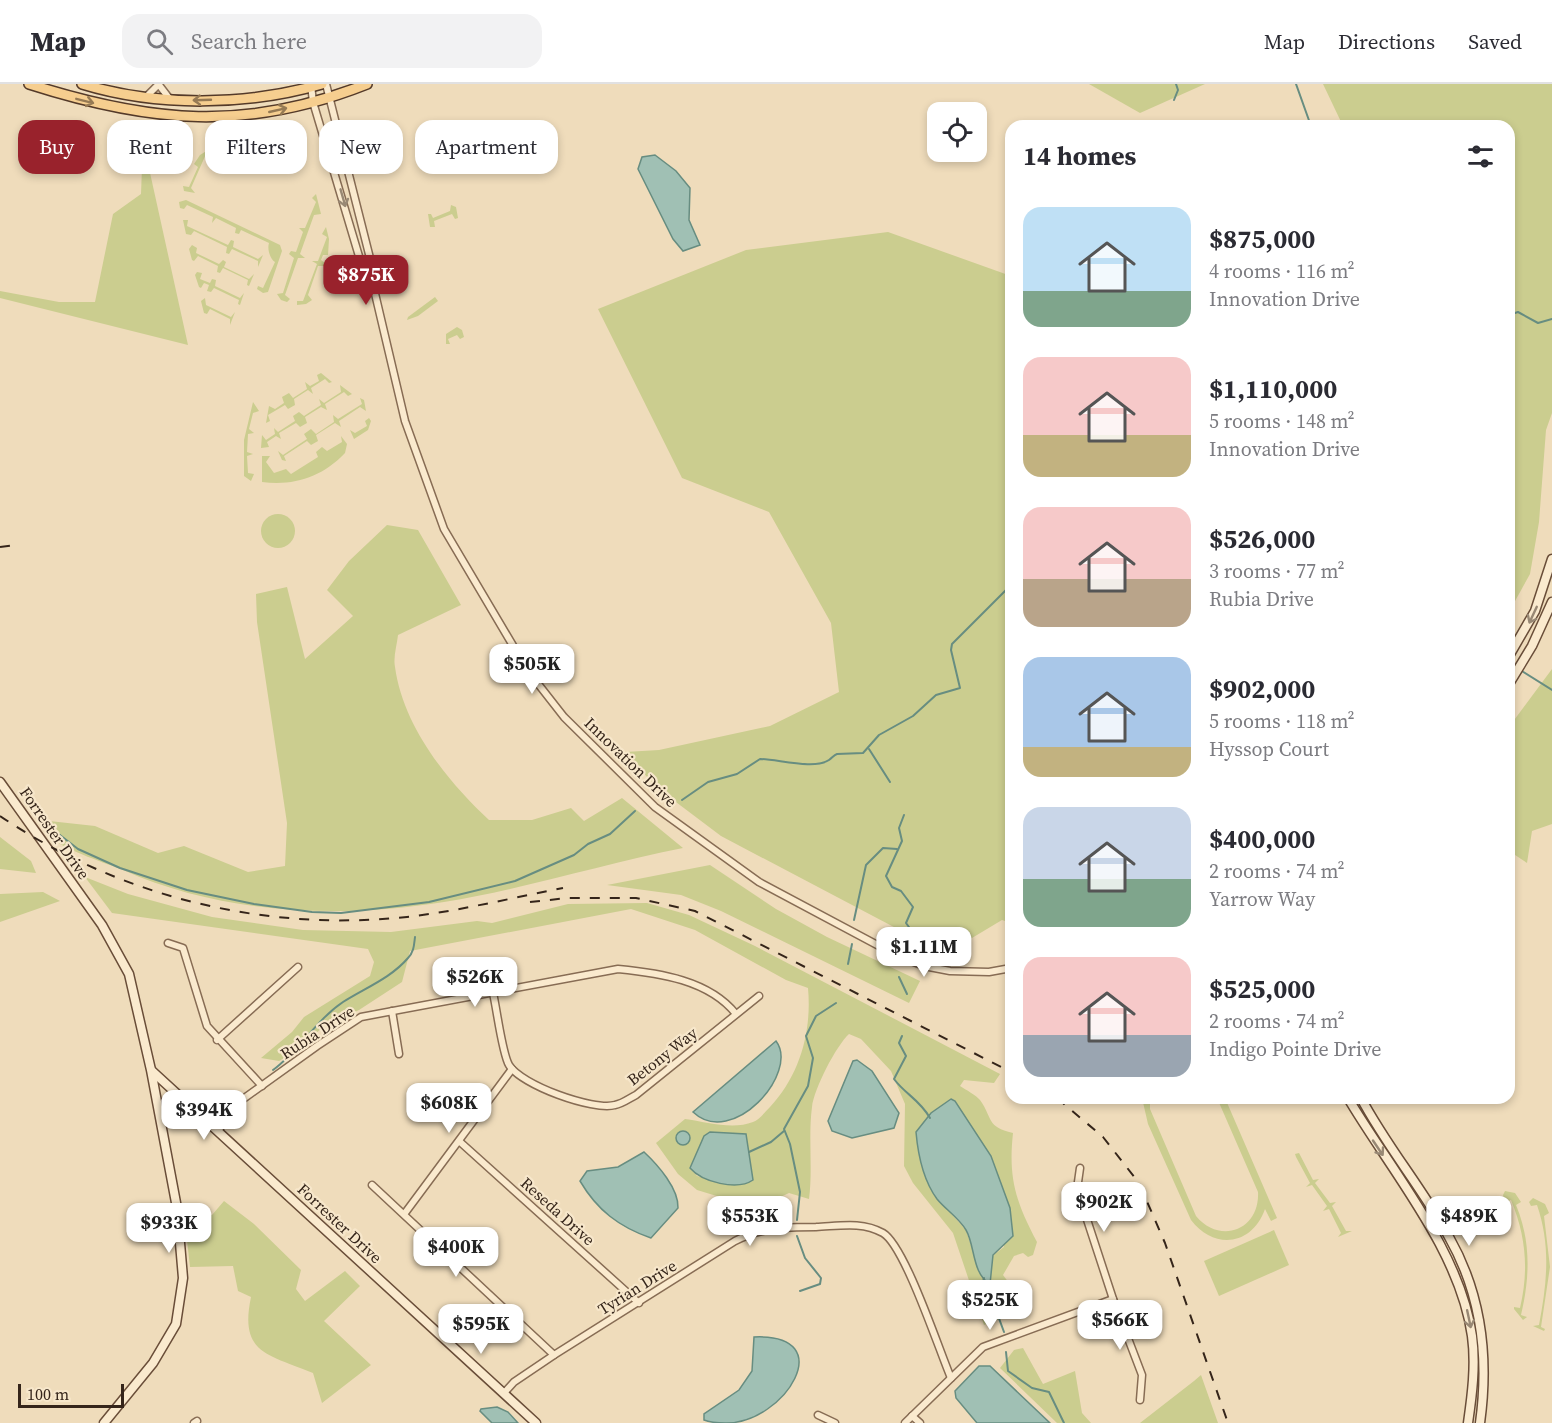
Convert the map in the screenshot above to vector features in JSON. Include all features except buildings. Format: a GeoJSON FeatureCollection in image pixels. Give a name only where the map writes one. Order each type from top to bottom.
{"type":"FeatureCollection","features":[{"type":"Feature","properties":{"kind":"main road"},"geometry":{"type":"LineString","coordinates":[[29,84],[116,108],[167,117],[224,118],[270,112],[313,102],[367,84]]}},
{"type":"Feature","properties":{"kind":"main road"},"geometry":{"type":"LineString","coordinates":[[82,84],[147,96],[193,101],[247,99],[322,84]]}},
{"type":"Feature","properties":{"kind":"street"},"geometry":{"type":"LineString","coordinates":[[147,96],[159,84],[169,98]]}},
{"type":"Feature","properties":{"kind":"street","name":"Innovation Drive"},"geometry":{"type":"LineString","coordinates":[[326,84],[332,97],[373,270],[374,285],[405,421],[444,529],[528,671],[564,717],[655,807],[759,882],[896,955],[924,966],[959,971],[990,972],[1005,969]]}},
{"type":"Feature","properties":{"kind":"street","name":"Innovation Drive"},"geometry":{"type":"LineString","coordinates":[[311,86],[313,102],[364,273],[374,285]]}},
{"type":"Feature","properties":{"kind":"street"},"geometry":{"type":"LineString","coordinates":[[1515,646],[1535,611],[1550,577],[1552,559]]}},
{"type":"Feature","properties":{"kind":"street"},"geometry":{"type":"LineString","coordinates":[[1515,675],[1552,602]]}},
{"type":"Feature","properties":{"kind":"street","name":"Forrester Drive"},"geometry":{"type":"LineString","coordinates":[[0,782],[118,951],[129,974],[152,1070],[219,1130],[230,1143]]}},
{"type":"Feature","properties":{"kind":"street"},"geometry":{"type":"LineString","coordinates":[[168,943],[183,948],[207,1026],[217,1040],[262,1086]]}},
{"type":"Feature","properties":{"kind":"street"},"geometry":{"type":"LineString","coordinates":[[217,1040],[298,967]]}},
{"type":"Feature","properties":{"kind":"street","name":"Rubia Drive"},"geometry":{"type":"LineString","coordinates":[[204,1118],[232,1107],[361,1017],[618,969],[661,973],[688,983],[726,1002],[736,1014]]}},
{"type":"Feature","properties":{"kind":"street"},"geometry":{"type":"LineString","coordinates":[[405,1213],[512,1069],[508,1064],[493,993]]}},
{"type":"Feature","properties":{"kind":"street","name":"Betony Way"},"geometry":{"type":"LineString","coordinates":[[512,1069],[517,1075],[539,1087],[594,1106],[615,1106],[636,1095],[759,996]]}},
{"type":"Feature","properties":{"kind":"street"},"geometry":{"type":"LineString","coordinates":[[392,1011],[399,1054]]}},
{"type":"Feature","properties":{"kind":"street"},"geometry":{"type":"LineString","coordinates":[[104,1423],[166,1344],[176,1324],[183,1295],[178,1216],[152,1070]]}},
{"type":"Feature","properties":{"kind":"street"},"geometry":{"type":"LineString","coordinates":[[1352,1104],[1443,1251],[1463,1299],[1473,1352],[1468,1423]]}},
{"type":"Feature","properties":{"kind":"street"},"geometry":{"type":"LineString","coordinates":[[1365,1104],[1449,1237],[1473,1291],[1484,1352],[1480,1423]]}},
{"type":"Feature","properties":{"kind":"street","name":"Rubia Drive"},"geometry":{"type":"LineString","coordinates":[[219,1130],[232,1107]]}},
{"type":"Feature","properties":{"kind":"street","name":"Forrester Drive"},"geometry":{"type":"LineString","coordinates":[[204,1118],[205,1124],[230,1143],[536,1423]]}},
{"type":"Feature","properties":{"kind":"street","name":"Reseda Drive"},"geometry":{"type":"LineString","coordinates":[[459,1141],[639,1303]]}},
{"type":"Feature","properties":{"kind":"street"},"geometry":{"type":"LineString","coordinates":[[1080,1168],[1077,1189],[1113,1299],[1142,1375],[1140,1400]]}},
{"type":"Feature","properties":{"kind":"street"},"geometry":{"type":"LineString","coordinates":[[372,1185],[405,1213],[554,1355]]}},
{"type":"Feature","properties":{"kind":"street","name":"Tyrian Drive"},"geometry":{"type":"LineString","coordinates":[[504,1393],[514,1382],[554,1355],[735,1241],[759,1230],[859,1225],[885,1234],[900,1253],[951,1378]]}},
{"type":"Feature","properties":{"kind":"street"},"geometry":{"type":"LineString","coordinates":[[905,1423],[990,1343],[1113,1299]]}},
{"type":"Feature","properties":{"kind":"street"},"geometry":{"type":"LineString","coordinates":[[818,1415],[835,1423]]}},
{"type":"Feature","properties":{"kind":"street"},"geometry":{"type":"LineString","coordinates":[[912,1416],[920,1423]]}},
{"type":"Feature","properties":{"kind":"green space"},"geometry":{"type":"Polygon","coordinates":[[[1089,84],[1205,84],[1140,113],[1089,84]]]}},
{"type":"Feature","properties":{"kind":"green space"},"geometry":{"type":"Polygon","coordinates":[[[1323,84],[1552,84],[1552,413],[1546,430],[1539,522],[1530,574],[1515,601],[1515,120],[1340,120],[1323,84]]]}},
{"type":"Feature","properties":{"kind":"green space"},"geometry":{"type":"Polygon","coordinates":[[[205,152],[191,188],[195,193],[184,191],[183,186],[189,187],[198,167],[194,164],[205,152]]]}},
{"type":"Feature","properties":{"kind":"green space"},"geometry":{"type":"Polygon","coordinates":[[[142,174],[150,174],[188,345],[0,298],[0,291],[59,302],[95,302],[113,214],[141,194],[142,174]]]}},
{"type":"Feature","properties":{"kind":"green space"},"geometry":{"type":"Polygon","coordinates":[[[316,194],[321,214],[314,215],[300,254],[305,258],[298,258],[285,295],[290,299],[287,302],[281,300],[277,294],[283,293],[294,258],[289,254],[291,251],[296,252],[303,232],[299,228],[305,228],[316,202],[312,198],[316,194]]]}},
{"type":"Feature","properties":{"kind":"green space"},"geometry":{"type":"Polygon","coordinates":[[[186,200],[280,245],[282,251],[268,292],[263,293],[257,289],[258,286],[263,288],[275,262],[269,254],[269,243],[241,230],[239,234],[235,233],[236,228],[216,218],[212,223],[213,217],[187,205],[184,209],[180,208],[179,202],[186,200]]]}},
{"type":"Feature","properties":{"kind":"green space"},"geometry":{"type":"Polygon","coordinates":[[[451,205],[456,207],[458,218],[455,219],[452,214],[434,221],[435,227],[430,227],[428,214],[431,214],[433,218],[450,211],[451,205]]]}},
{"type":"Feature","properties":{"kind":"green space"},"geometry":{"type":"Polygon","coordinates":[[[183,220],[188,220],[187,226],[228,245],[231,240],[234,241],[233,247],[258,259],[263,255],[258,267],[258,261],[232,249],[229,254],[226,253],[227,247],[194,231],[191,235],[186,234],[183,220]]]}},
{"type":"Feature","properties":{"kind":"green space"},"geometry":{"type":"Polygon","coordinates":[[[326,227],[329,239],[328,255],[323,255],[321,260],[325,263],[324,266],[318,266],[308,295],[312,300],[306,304],[297,305],[297,301],[303,301],[317,264],[312,261],[318,261],[327,237],[322,234],[326,227]]]}},
{"type":"Feature","properties":{"kind":"green space"},"geometry":{"type":"Polygon","coordinates":[[[888,232],[1005,274],[1005,921],[1002,920],[972,938],[928,945],[721,836],[656,787],[625,752],[659,750],[770,726],[839,692],[831,623],[769,512],[682,478],[598,309],[746,250],[888,232]]]}},
{"type":"Feature","properties":{"kind":"green space"},"geometry":{"type":"Polygon","coordinates":[[[192,245],[197,248],[196,253],[219,264],[223,260],[226,262],[224,267],[249,279],[254,274],[249,286],[247,285],[248,280],[223,268],[220,273],[217,272],[218,266],[198,256],[194,261],[192,260],[189,249],[192,245]]]}},
{"type":"Feature","properties":{"kind":"green space"},"geometry":{"type":"Polygon","coordinates":[[[197,272],[202,273],[200,279],[210,283],[212,279],[216,280],[215,286],[240,298],[244,293],[240,305],[239,300],[214,288],[211,292],[207,291],[209,285],[204,283],[201,288],[199,287],[195,275],[197,272]]]}},
{"type":"Feature","properties":{"kind":"green space"},"geometry":{"type":"Polygon","coordinates":[[[435,297],[438,301],[418,316],[407,320],[408,317],[435,297]]]}},
{"type":"Feature","properties":{"kind":"green space"},"geometry":{"type":"Polygon","coordinates":[[[205,298],[206,305],[231,317],[235,312],[230,325],[230,319],[210,309],[207,314],[204,313],[201,301],[205,298]]]}},
{"type":"Feature","properties":{"kind":"green space"},"geometry":{"type":"Polygon","coordinates":[[[457,327],[462,330],[464,337],[460,339],[457,335],[448,339],[450,344],[446,344],[446,334],[457,327]]]}},
{"type":"Feature","properties":{"kind":"green space"},"geometry":{"type":"Polygon","coordinates":[[[321,373],[332,382],[329,383],[325,379],[311,388],[313,394],[308,390],[294,399],[295,405],[288,409],[285,405],[268,415],[270,421],[266,423],[269,406],[275,409],[284,403],[282,397],[289,393],[293,398],[307,389],[305,382],[310,386],[319,381],[317,375],[321,373]]]}},
{"type":"Feature","properties":{"kind":"green space"},"geometry":{"type":"Polygon","coordinates":[[[340,385],[352,394],[348,396],[344,392],[325,404],[327,410],[321,407],[305,417],[307,423],[300,427],[296,423],[279,433],[281,439],[276,436],[267,442],[269,447],[261,448],[262,435],[266,440],[275,434],[274,428],[278,432],[295,421],[293,416],[299,412],[304,416],[321,405],[319,399],[324,403],[341,392],[340,385]]]}},
{"type":"Feature","properties":{"kind":"green space"},"geometry":{"type":"Polygon","coordinates":[[[360,398],[364,400],[366,411],[360,407],[339,421],[341,427],[335,423],[316,435],[318,441],[311,445],[307,441],[284,456],[286,461],[282,460],[278,451],[283,455],[307,439],[304,434],[311,429],[316,434],[334,422],[333,415],[338,419],[362,404],[360,398]]]}},
{"type":"Feature","properties":{"kind":"green space"},"geometry":{"type":"Polygon","coordinates":[[[253,402],[259,411],[253,413],[249,429],[254,433],[248,434],[247,452],[253,454],[247,456],[248,473],[254,474],[251,481],[244,476],[244,440],[253,402]]]}},
{"type":"Feature","properties":{"kind":"green space"},"geometry":{"type":"Polygon","coordinates":[[[369,418],[371,421],[368,430],[354,439],[350,430],[355,433],[367,426],[365,421],[369,418]]]}},
{"type":"Feature","properties":{"kind":"green space"},"geometry":{"type":"Polygon","coordinates":[[[341,436],[347,444],[345,453],[317,474],[286,483],[262,482],[262,456],[270,456],[266,462],[274,473],[286,469],[291,474],[318,457],[316,452],[322,447],[327,451],[342,442],[341,436]]]}},
{"type":"Feature","properties":{"kind":"green space"},"geometry":{"type":"Polygon","coordinates":[[[278,514],[290,519],[295,531],[290,543],[278,548],[266,543],[261,531],[266,519],[278,514]]]}},
{"type":"Feature","properties":{"kind":"green space"},"geometry":{"type":"Polygon","coordinates":[[[387,525],[418,530],[461,605],[398,635],[394,659],[400,689],[417,731],[443,770],[473,805],[489,820],[532,820],[571,808],[584,821],[622,798],[683,848],[444,902],[404,907],[322,911],[240,904],[200,896],[161,885],[88,857],[61,845],[54,839],[40,820],[95,826],[158,853],[184,846],[248,872],[285,866],[287,823],[257,622],[256,594],[287,587],[305,659],[353,616],[327,590],[349,561],[387,525]]]}},
{"type":"Feature","properties":{"kind":"green space"},"geometry":{"type":"Polygon","coordinates":[[[1552,669],[1552,824],[1532,831],[1527,863],[1515,855],[1515,719],[1552,669]]]}},
{"type":"Feature","properties":{"kind":"green space"},"geometry":{"type":"Polygon","coordinates":[[[0,837],[31,861],[36,873],[0,869],[0,837]]]}},
{"type":"Feature","properties":{"kind":"green space"},"geometry":{"type":"Polygon","coordinates":[[[710,865],[776,909],[827,937],[920,981],[909,1003],[721,911],[681,895],[607,885],[710,865]]]}},
{"type":"Feature","properties":{"kind":"green space"},"geometry":{"type":"Polygon","coordinates":[[[85,877],[128,894],[212,917],[303,930],[391,932],[477,921],[492,923],[568,904],[647,903],[689,915],[755,946],[1000,1074],[994,1083],[964,1080],[960,1086],[980,1100],[994,1125],[1013,1133],[1012,1164],[1015,1190],[1037,1242],[1033,1255],[1028,1257],[1023,1253],[1014,1256],[1003,1275],[1015,1291],[1032,1306],[984,1325],[953,1233],[913,1183],[904,1166],[905,1104],[891,1071],[861,1039],[849,1034],[821,1079],[812,1107],[809,1199],[789,1193],[772,1201],[720,1197],[697,1190],[678,1174],[656,1143],[685,1119],[728,1125],[745,1124],[757,1120],[770,1107],[789,1081],[802,1052],[808,1020],[808,988],[786,980],[695,930],[631,909],[410,951],[402,982],[359,1010],[323,1027],[295,1052],[279,1061],[261,1058],[292,1032],[304,1017],[370,976],[374,962],[368,949],[112,913],[85,877]],[[972,1130],[918,1152],[936,1197],[966,1230],[978,1267],[1004,1247],[991,1156],[972,1130]],[[698,1152],[690,1168],[697,1176],[721,1182],[698,1152]]]}},
{"type":"Feature","properties":{"kind":"green space"},"geometry":{"type":"Polygon","coordinates":[[[43,892],[60,901],[0,922],[0,894],[43,892]]]}},
{"type":"Feature","properties":{"kind":"green space"},"geometry":{"type":"Polygon","coordinates":[[[1143,1104],[1150,1104],[1150,1109],[1196,1216],[1216,1230],[1237,1229],[1253,1216],[1258,1192],[1220,1104],[1228,1104],[1277,1218],[1271,1221],[1265,1209],[1251,1231],[1232,1240],[1210,1236],[1200,1230],[1191,1220],[1148,1124],[1143,1104]]]}},
{"type":"Feature","properties":{"kind":"green space"},"geometry":{"type":"Polygon","coordinates":[[[1299,1153],[1313,1180],[1319,1179],[1315,1183],[1330,1203],[1336,1202],[1332,1206],[1346,1231],[1352,1231],[1338,1237],[1341,1233],[1329,1209],[1323,1211],[1327,1206],[1312,1185],[1306,1187],[1310,1183],[1296,1157],[1295,1154],[1299,1153]]]}},
{"type":"Feature","properties":{"kind":"green space"},"geometry":{"type":"Polygon","coordinates":[[[1505,1191],[1515,1193],[1521,1202],[1516,1205],[1524,1232],[1528,1259],[1521,1315],[1527,1317],[1523,1320],[1514,1307],[1520,1308],[1523,1294],[1525,1267],[1523,1240],[1511,1200],[1505,1202],[1503,1195],[1505,1191]]]}},
{"type":"Feature","properties":{"kind":"green space"},"geometry":{"type":"Polygon","coordinates":[[[1533,1198],[1545,1204],[1549,1213],[1544,1216],[1550,1267],[1541,1327],[1545,1329],[1544,1331],[1533,1326],[1539,1325],[1544,1294],[1546,1250],[1537,1205],[1531,1206],[1529,1202],[1533,1198]]]}},
{"type":"Feature","properties":{"kind":"green space"},"geometry":{"type":"Polygon","coordinates":[[[224,1201],[254,1224],[301,1270],[296,1289],[305,1301],[345,1271],[360,1286],[324,1321],[371,1365],[322,1403],[313,1373],[270,1356],[253,1341],[248,1316],[251,1297],[238,1291],[233,1266],[190,1267],[184,1213],[212,1215],[224,1201]]]}},
{"type":"Feature","properties":{"kind":"green space"},"geometry":{"type":"Polygon","coordinates":[[[1274,1230],[1289,1265],[1219,1296],[1204,1261],[1274,1230]]]}},
{"type":"Feature","properties":{"kind":"green space"},"geometry":{"type":"Polygon","coordinates":[[[1023,1348],[1043,1384],[1075,1371],[1082,1413],[1091,1423],[1057,1423],[1000,1368],[1014,1350],[1023,1348]]]}},
{"type":"Feature","properties":{"kind":"green space"},"geometry":{"type":"Polygon","coordinates":[[[1201,1375],[1218,1423],[1140,1423],[1194,1381],[1201,1375]]]}},
{"type":"Feature","properties":{"kind":"shaded area"},"geometry":{"type":"Polygon","coordinates":[[[655,155],[676,171],[690,188],[689,220],[700,245],[683,251],[673,239],[638,169],[642,157],[655,155]]]}},
{"type":"Feature","properties":{"kind":"shaded area"},"geometry":{"type":"Polygon","coordinates":[[[776,1041],[781,1055],[779,1071],[771,1087],[758,1102],[743,1114],[726,1121],[709,1121],[693,1112],[776,1041]]]}},
{"type":"Feature","properties":{"kind":"shaded area"},"geometry":{"type":"Polygon","coordinates":[[[857,1060],[872,1071],[899,1113],[894,1128],[852,1138],[832,1131],[828,1121],[853,1061],[857,1060]]]}},
{"type":"Feature","properties":{"kind":"shaded area"},"geometry":{"type":"Polygon","coordinates":[[[951,1099],[955,1101],[991,1156],[1010,1208],[1013,1236],[993,1255],[990,1284],[980,1273],[966,1230],[932,1192],[920,1158],[916,1132],[931,1113],[951,1099]]]}},
{"type":"Feature","properties":{"kind":"shaded area"},"geometry":{"type":"Polygon","coordinates":[[[680,1131],[686,1131],[690,1138],[686,1145],[680,1145],[676,1141],[676,1135],[680,1131]]]}},
{"type":"Feature","properties":{"kind":"shaded area"},"geometry":{"type":"Polygon","coordinates":[[[710,1132],[746,1134],[753,1180],[738,1185],[729,1185],[711,1181],[690,1168],[704,1136],[710,1132]]]}},
{"type":"Feature","properties":{"kind":"shaded area"},"geometry":{"type":"Polygon","coordinates":[[[644,1152],[671,1185],[678,1208],[651,1238],[629,1229],[601,1209],[580,1181],[587,1171],[618,1167],[644,1152]]]}},
{"type":"Feature","properties":{"kind":"shaded area"},"geometry":{"type":"Polygon","coordinates":[[[754,1337],[780,1340],[795,1349],[799,1362],[795,1379],[784,1395],[768,1409],[748,1419],[726,1423],[704,1420],[704,1414],[739,1390],[752,1371],[754,1337]]]}},
{"type":"Feature","properties":{"kind":"shaded area"},"geometry":{"type":"Polygon","coordinates":[[[979,1366],[990,1366],[1050,1423],[977,1423],[956,1398],[955,1391],[979,1366]]]}},
{"type":"Feature","properties":{"kind":"shaded area"},"geometry":{"type":"Polygon","coordinates":[[[497,1407],[508,1412],[518,1423],[492,1423],[480,1411],[497,1407]]]}},
{"type":"Feature","properties":{"kind":"waterway"},"geometry":{"type":"LineString","coordinates":[[1174,100],[1178,90],[1176,84]]}},
{"type":"Feature","properties":{"kind":"waterway"},"geometry":{"type":"LineString","coordinates":[[1296,84],[1309,120]]}},
{"type":"Feature","properties":{"kind":"waterway"},"geometry":{"type":"LineString","coordinates":[[1515,313],[1518,312],[1538,323],[1552,319]]}},
{"type":"Feature","properties":{"kind":"waterway"},"geometry":{"type":"LineString","coordinates":[[682,800],[708,782],[737,774],[760,759],[814,764],[829,760],[837,754],[863,753],[879,735],[913,716],[936,695],[960,688],[951,650],[952,644],[1005,591]]}},
{"type":"Feature","properties":{"kind":"waterway"},"geometry":{"type":"LineString","coordinates":[[1515,667],[1552,690]]}},
{"type":"Feature","properties":{"kind":"waterway"},"geometry":{"type":"LineString","coordinates":[[869,749],[890,782]]}},
{"type":"Feature","properties":{"kind":"waterway"},"geometry":{"type":"LineString","coordinates":[[56,832],[78,849],[120,868],[187,890],[254,904],[312,912],[341,913],[429,902],[515,881],[574,855],[588,844],[610,834],[635,811]]}},
{"type":"Feature","properties":{"kind":"waterway"},"geometry":{"type":"LineString","coordinates":[[904,815],[899,828],[902,841],[886,876],[892,887],[901,891],[913,907],[906,923],[914,934],[913,940]]}},
{"type":"Feature","properties":{"kind":"waterway"},"geometry":{"type":"LineString","coordinates":[[854,920],[866,865],[883,848],[897,849]]}},
{"type":"Feature","properties":{"kind":"waterway"},"geometry":{"type":"LineString","coordinates":[[273,1070],[333,1009],[386,977],[401,965],[411,953],[415,937]]}},
{"type":"Feature","properties":{"kind":"waterway"},"geometry":{"type":"LineString","coordinates":[[848,964],[852,944]]}},
{"type":"Feature","properties":{"kind":"waterway"},"geometry":{"type":"LineString","coordinates":[[899,977],[907,994]]}},
{"type":"Feature","properties":{"kind":"waterway"},"geometry":{"type":"LineString","coordinates":[[797,1220],[800,1192],[790,1144],[784,1129],[808,1086],[813,1058],[806,1036],[816,1016],[836,1003]]}},
{"type":"Feature","properties":{"kind":"waterway"},"geometry":{"type":"LineString","coordinates":[[902,1036],[899,1043],[906,1056],[894,1079],[922,1106],[930,1118]]}},
{"type":"Feature","properties":{"kind":"waterway"},"geometry":{"type":"LineString","coordinates":[[749,1152],[771,1142],[784,1131]]}},
{"type":"Feature","properties":{"kind":"waterway"},"geometry":{"type":"LineString","coordinates":[[797,1236],[805,1258],[821,1278],[820,1284],[800,1291]]}},
{"type":"Feature","properties":{"kind":"waterway"},"geometry":{"type":"LineString","coordinates":[[984,1278],[977,1303],[997,1313],[1004,1332]]}},
{"type":"Feature","properties":{"kind":"waterway"},"geometry":{"type":"LineString","coordinates":[[1006,1352],[1008,1371],[1032,1388],[1049,1392],[1064,1423]]}},
{"type":"Feature","properties":{"kind":"railway"},"geometry":{"type":"LineString","coordinates":[[0,547],[16,545]]}},
{"type":"Feature","properties":{"kind":"railway"},"geometry":{"type":"LineString","coordinates":[[0,816],[46,844],[94,868],[144,888],[247,913],[300,919],[353,920],[407,917],[466,908],[563,888]]}},
{"type":"Feature","properties":{"kind":"railway"},"geometry":{"type":"LineString","coordinates":[[530,902],[568,898],[636,898],[695,911],[1005,1069]]}},
{"type":"Feature","properties":{"kind":"railway"},"geometry":{"type":"LineString","coordinates":[[1064,1104],[1103,1137],[1139,1183],[1165,1243],[1228,1423]]}}]}
